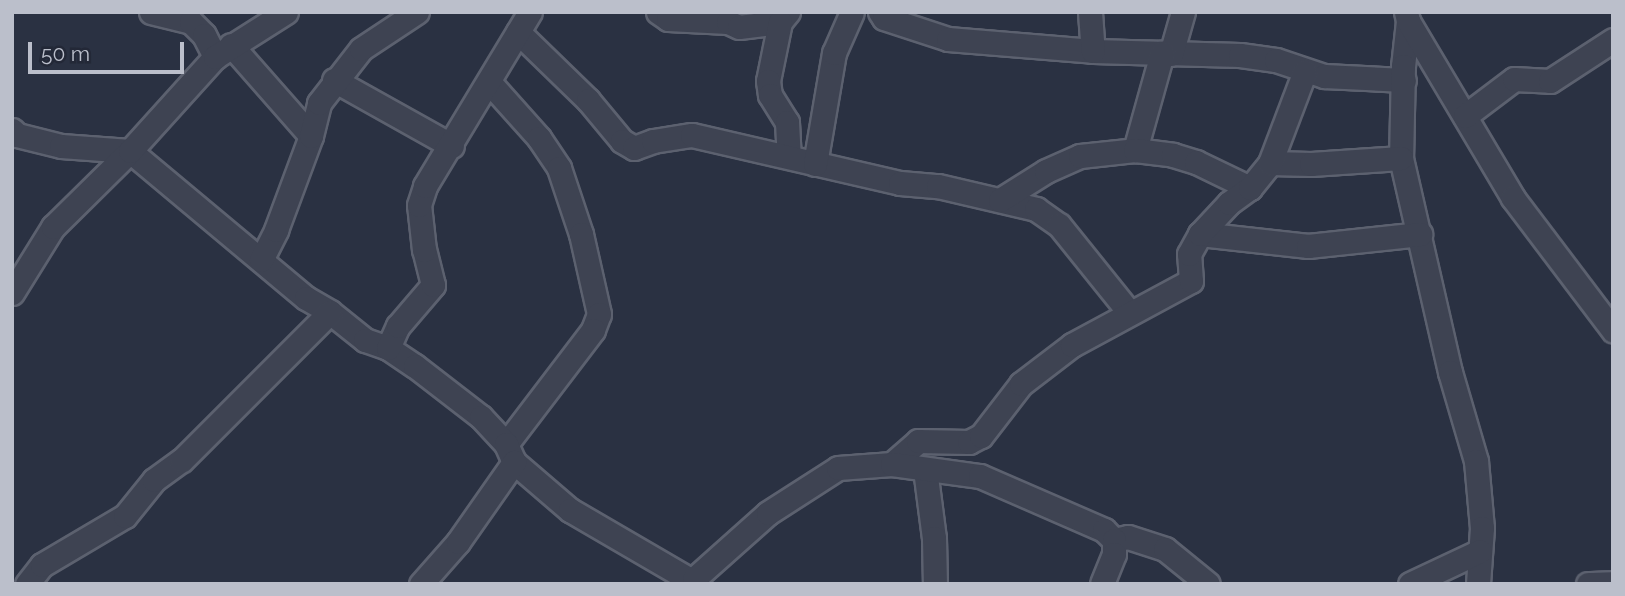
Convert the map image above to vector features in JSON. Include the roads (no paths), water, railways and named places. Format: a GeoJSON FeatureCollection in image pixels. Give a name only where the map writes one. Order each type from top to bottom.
{"type":"FeatureCollection","features":[{"type":"Feature","properties":{"kind":"street"},"geometry":{"type":"LineString","coordinates":[[151,12],[191,22],[311,136]]}},
{"type":"Feature","properties":{"kind":"street"},"geometry":{"type":"LineString","coordinates":[[12,293],[52,228],[130,151],[223,51],[285,12]]}},
{"type":"Feature","properties":{"kind":"street"},"geometry":{"type":"LineString","coordinates":[[261,260],[276,230],[311,136],[319,103],[334,80],[361,49],[417,12]]}},
{"type":"Feature","properties":{"kind":"street"},"geometry":{"type":"LineString","coordinates":[[388,348],[398,326],[433,285],[424,250],[419,205],[425,186],[452,146],[530,12]]}},
{"type":"Feature","properties":{"kind":"street"},"geometry":{"type":"LineString","coordinates":[[658,12],[668,19],[728,22],[739,27],[784,17],[768,81],[770,95],[787,122],[789,156]]}},
{"type":"Feature","properties":{"kind":"street"},"geometry":{"type":"LineString","coordinates":[[815,164],[834,53],[852,12]]}},
{"type":"Feature","properties":{"kind":"street"},"geometry":{"type":"LineString","coordinates":[[880,12],[884,18],[948,39],[1093,51],[1240,55],[1276,60],[1324,76],[1404,80]]}},
{"type":"Feature","properties":{"kind":"street"},"geometry":{"type":"LineString","coordinates":[[1090,12],[1093,51]]}},
{"type":"Feature","properties":{"kind":"street"},"geometry":{"type":"LineString","coordinates":[[1135,150],[1183,12]]}},
{"type":"Feature","properties":{"kind":"street"},"geometry":{"type":"LineString","coordinates":[[1407,17],[1401,158],[1450,372],[1476,461],[1482,528],[1478,584]]}},
{"type":"Feature","properties":{"kind":"street"},"geometry":{"type":"LineString","coordinates":[[1407,17],[1513,198],[1613,330]]}},
{"type":"Feature","properties":{"kind":"street"},"geometry":{"type":"LineString","coordinates":[[518,32],[588,100],[622,141],[634,148],[653,141],[692,135],[900,183],[939,186],[1036,208],[1059,225],[1129,312]]}},
{"type":"Feature","properties":{"kind":"street"},"geometry":{"type":"LineString","coordinates":[[1465,116],[1505,83],[1514,79],[1550,81],[1613,40]]}},
{"type":"Feature","properties":{"kind":"street"},"geometry":{"type":"LineString","coordinates":[[892,464],[918,441],[969,442],[981,436],[1021,384],[1072,345],[1191,281],[1189,254],[1200,234],[1229,203],[1250,188],[1270,163],[1306,71]]}},
{"type":"Feature","properties":{"kind":"street"},"geometry":{"type":"LineString","coordinates":[[334,80],[452,146]]}},
{"type":"Feature","properties":{"kind":"street"},"geometry":{"type":"LineString","coordinates":[[421,584],[458,542],[510,453],[593,330],[599,314],[582,234],[559,168],[540,138],[489,82]]}},
{"type":"Feature","properties":{"kind":"street"},"geometry":{"type":"LineString","coordinates":[[12,130],[17,135],[61,146],[130,151],[306,298],[330,312],[366,340],[388,348],[481,417],[510,453],[570,510],[696,581],[768,513],[838,468],[892,464],[980,476],[1104,530],[1114,540],[1114,554],[1102,584]]}},
{"type":"Feature","properties":{"kind":"street"},"geometry":{"type":"LineString","coordinates":[[1000,200],[1046,171],[1080,156],[1135,150],[1173,155],[1196,162],[1250,188]]}},
{"type":"Feature","properties":{"kind":"street"},"geometry":{"type":"LineString","coordinates":[[1270,163],[1311,164],[1401,158]]}},
{"type":"Feature","properties":{"kind":"street"},"geometry":{"type":"LineString","coordinates":[[1200,234],[1308,246],[1420,234]]}},
{"type":"Feature","properties":{"kind":"street"},"geometry":{"type":"LineString","coordinates":[[27,584],[43,565],[125,516],[154,480],[182,460],[330,312]]}},
{"type":"Feature","properties":{"kind":"street"},"geometry":{"type":"LineString","coordinates":[[925,469],[934,538],[935,584]]}},
{"type":"Feature","properties":{"kind":"street"},"geometry":{"type":"LineString","coordinates":[[1114,540],[1128,537],[1165,549],[1208,584]]}},
{"type":"Feature","properties":{"kind":"street"},"geometry":{"type":"LineString","coordinates":[[1410,584],[1480,551]]}},
{"type":"Feature","properties":{"kind":"street"},"geometry":{"type":"LineString","coordinates":[[1588,584],[1613,583]]}}]}
